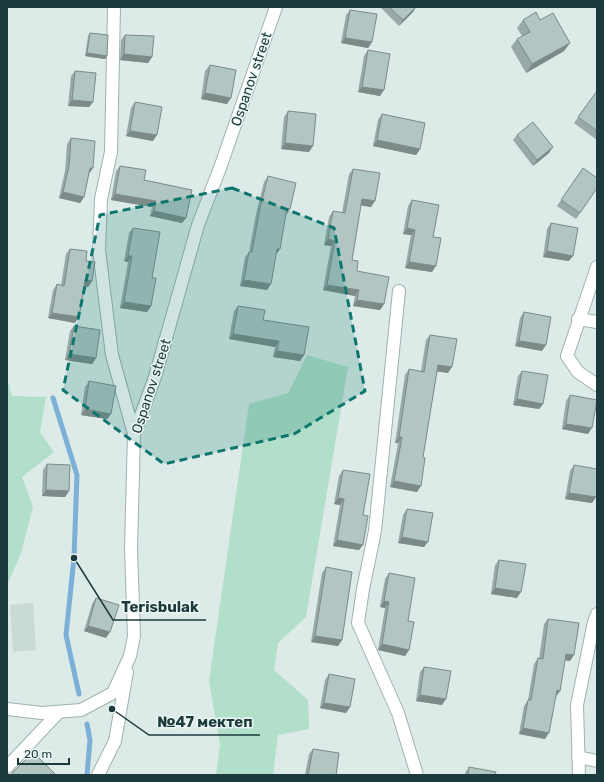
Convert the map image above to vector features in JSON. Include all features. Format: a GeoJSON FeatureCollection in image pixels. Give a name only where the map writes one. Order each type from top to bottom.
{"type":"FeatureCollection","features":[{"type":"Feature","properties":{"kind":"street"},"geometry":{"type":"LineString","coordinates":[[114,7],[111,152],[101,199],[99,250],[112,355],[134,434]]}},
{"type":"Feature","properties":{"kind":"street","name":"Ospanov street"},"geometry":{"type":"LineString","coordinates":[[7,709],[42,713],[82,710],[113,692],[130,656],[134,636],[131,548],[134,434],[156,377],[198,225],[220,168],[276,7]]}},
{"type":"Feature","properties":{"kind":"street"},"geometry":{"type":"LineString","coordinates":[[597,267],[578,319],[567,356],[578,372],[597,385]]}},
{"type":"Feature","properties":{"kind":"street"},"geometry":{"type":"LineString","coordinates":[[399,291],[375,531],[363,589],[358,623],[398,713],[417,775]]}},
{"type":"Feature","properties":{"kind":"street"},"geometry":{"type":"LineString","coordinates":[[578,319],[597,322]]}},
{"type":"Feature","properties":{"kind":"street"},"geometry":{"type":"LineString","coordinates":[[579,775],[577,705],[596,620]]}},
{"type":"Feature","properties":{"kind":"street"},"geometry":{"type":"LineString","coordinates":[[98,775],[115,741],[130,656]]}},
{"type":"Feature","properties":{"kind":"street"},"geometry":{"type":"LineString","coordinates":[[7,767],[59,712]]}},
{"type":"Feature","properties":{"kind":"street"},"geometry":{"type":"LineString","coordinates":[[578,756],[597,761]]}},
{"type":"Feature","properties":{"kind":"highlighted area"},"geometry":{"type":"Polygon","coordinates":[[[232,188],[334,228],[365,391],[294,434],[164,464],[63,390],[100,215],[232,188]]]}},
{"type":"Feature","properties":{"kind":"shaded area"},"geometry":{"type":"Polygon","coordinates":[[[33,603],[36,650],[13,652],[10,605],[33,603]]]}},
{"type":"Feature","properties":{"kind":"green space"},"geometry":{"type":"Polygon","coordinates":[[[307,355],[348,367],[306,617],[278,643],[274,670],[308,700],[309,729],[278,735],[273,775],[216,775],[220,745],[209,681],[249,404],[288,393],[307,355]]]}},
{"type":"Feature","properties":{"kind":"green space"},"geometry":{"type":"Polygon","coordinates":[[[7,378],[12,396],[46,397],[40,432],[54,452],[22,477],[33,507],[21,553],[7,585],[7,378]]]}},
{"type":"Feature","properties":{"kind":"building"},"geometry":{"type":"Polygon","coordinates":[[[389,7],[416,7],[403,20],[389,7]]]}},
{"type":"Feature","properties":{"kind":"building"},"geometry":{"type":"Polygon","coordinates":[[[350,10],[377,14],[372,42],[345,38],[350,10]]]}},
{"type":"Feature","properties":{"kind":"building"},"geometry":{"type":"Polygon","coordinates":[[[536,12],[540,20],[553,13],[570,43],[532,64],[517,39],[530,32],[523,20],[536,12]]]}},
{"type":"Feature","properties":{"kind":"building"},"geometry":{"type":"Polygon","coordinates":[[[90,33],[108,35],[107,56],[87,53],[90,33]]]}},
{"type":"Feature","properties":{"kind":"building"},"geometry":{"type":"Polygon","coordinates":[[[125,35],[154,36],[152,57],[124,54],[125,35]]]}},
{"type":"Feature","properties":{"kind":"building"},"geometry":{"type":"Polygon","coordinates":[[[368,50],[390,54],[384,90],[362,87],[368,50]]]}},
{"type":"Feature","properties":{"kind":"building"},"geometry":{"type":"Polygon","coordinates":[[[210,65],[236,70],[231,98],[205,93],[210,65]]]}},
{"type":"Feature","properties":{"kind":"building"},"geometry":{"type":"Polygon","coordinates":[[[75,71],[96,73],[93,102],[72,100],[75,71]]]}},
{"type":"Feature","properties":{"kind":"building"},"geometry":{"type":"Polygon","coordinates":[[[597,91],[597,131],[578,117],[597,91]]]}},
{"type":"Feature","properties":{"kind":"building"},"geometry":{"type":"Polygon","coordinates":[[[135,102],[162,107],[157,135],[130,131],[135,102]]]}},
{"type":"Feature","properties":{"kind":"building"},"geometry":{"type":"Polygon","coordinates":[[[288,111],[316,114],[313,146],[285,143],[288,111]]]}},
{"type":"Feature","properties":{"kind":"building"},"geometry":{"type":"Polygon","coordinates":[[[382,114],[425,123],[420,149],[377,140],[382,114]]]}},
{"type":"Feature","properties":{"kind":"building"},"geometry":{"type":"Polygon","coordinates":[[[533,122],[553,147],[537,160],[517,135],[533,122]]]}},
{"type":"Feature","properties":{"kind":"building"},"geometry":{"type":"Polygon","coordinates":[[[71,138],[95,141],[93,168],[90,168],[84,197],[63,192],[69,166],[71,138]]]}},
{"type":"Feature","properties":{"kind":"building"},"geometry":{"type":"Polygon","coordinates":[[[120,166],[146,170],[144,180],[192,190],[186,218],[154,211],[156,201],[115,194],[120,166]]]}},
{"type":"Feature","properties":{"kind":"building"},"geometry":{"type":"Polygon","coordinates":[[[583,168],[597,178],[597,188],[580,213],[561,200],[583,168]]]}},
{"type":"Feature","properties":{"kind":"building"},"geometry":{"type":"Polygon","coordinates":[[[353,169],[380,173],[375,201],[362,199],[352,260],[358,261],[357,271],[389,277],[384,304],[357,300],[359,290],[327,285],[335,241],[328,239],[333,211],[345,213],[353,169]]]}},
{"type":"Feature","properties":{"kind":"building"},"geometry":{"type":"Polygon","coordinates":[[[268,176],[296,183],[290,209],[287,208],[280,249],[277,249],[271,284],[244,280],[249,252],[252,252],[260,208],[268,176]]]}},
{"type":"Feature","properties":{"kind":"building"},"geometry":{"type":"Polygon","coordinates":[[[412,200],[439,205],[433,237],[441,238],[436,266],[409,262],[415,230],[407,228],[412,200]]]}},
{"type":"Feature","properties":{"kind":"building"},"geometry":{"type":"Polygon","coordinates":[[[551,223],[578,228],[573,256],[547,251],[551,223]]]}},
{"type":"Feature","properties":{"kind":"building"},"geometry":{"type":"Polygon","coordinates":[[[133,228],[160,232],[152,278],[156,278],[151,306],[124,302],[132,256],[128,256],[133,228]]]}},
{"type":"Feature","properties":{"kind":"building"},"geometry":{"type":"Polygon","coordinates":[[[70,249],[87,251],[86,261],[95,262],[92,281],[85,280],[79,317],[52,313],[57,284],[64,286],[70,249]]]}},
{"type":"Feature","properties":{"kind":"building"},"geometry":{"type":"Polygon","coordinates":[[[238,306],[265,310],[263,320],[309,327],[304,355],[277,351],[279,341],[233,334],[238,306]]]}},
{"type":"Feature","properties":{"kind":"building"},"geometry":{"type":"Polygon","coordinates":[[[524,312],[551,317],[546,345],[519,341],[524,312]]]}},
{"type":"Feature","properties":{"kind":"building"},"geometry":{"type":"Polygon","coordinates":[[[74,326],[100,330],[96,358],[69,354],[74,326]]]}},
{"type":"Feature","properties":{"kind":"building"},"geometry":{"type":"Polygon","coordinates":[[[430,335],[457,339],[452,367],[438,365],[423,457],[425,458],[421,486],[394,481],[402,437],[399,437],[409,369],[424,372],[430,335]]]}},
{"type":"Feature","properties":{"kind":"building"},"geometry":{"type":"Polygon","coordinates":[[[522,371],[548,375],[543,404],[517,399],[522,371]]]}},
{"type":"Feature","properties":{"kind":"building"},"geometry":{"type":"Polygon","coordinates":[[[89,381],[116,386],[111,414],[85,409],[89,381]]]}},
{"type":"Feature","properties":{"kind":"building"},"geometry":{"type":"Polygon","coordinates":[[[570,395],[597,400],[592,428],[566,424],[570,395]]]}},
{"type":"Feature","properties":{"kind":"building"},"geometry":{"type":"Polygon","coordinates":[[[47,464],[70,465],[69,491],[46,490],[47,464]]]}},
{"type":"Feature","properties":{"kind":"building"},"geometry":{"type":"Polygon","coordinates":[[[574,465],[597,469],[596,497],[569,493],[574,465]]]}},
{"type":"Feature","properties":{"kind":"building"},"geometry":{"type":"Polygon","coordinates":[[[343,470],[370,474],[363,515],[368,516],[363,545],[337,540],[344,499],[338,498],[343,470]]]}},
{"type":"Feature","properties":{"kind":"building"},"geometry":{"type":"Polygon","coordinates":[[[407,509],[433,513],[428,542],[402,537],[407,509]]]}},
{"type":"Feature","properties":{"kind":"building"},"geometry":{"type":"Polygon","coordinates":[[[499,560],[526,564],[521,592],[495,588],[499,560]]]}},
{"type":"Feature","properties":{"kind":"building"},"geometry":{"type":"Polygon","coordinates":[[[326,567],[352,572],[342,640],[315,636],[326,567]]]}},
{"type":"Feature","properties":{"kind":"building"},"geometry":{"type":"Polygon","coordinates":[[[389,573],[415,578],[408,621],[414,622],[409,650],[382,644],[389,602],[384,601],[389,573]]]}},
{"type":"Feature","properties":{"kind":"building"},"geometry":{"type":"Polygon","coordinates":[[[96,598],[119,605],[110,632],[88,626],[96,598]]]}},
{"type":"Feature","properties":{"kind":"building"},"geometry":{"type":"Polygon","coordinates":[[[548,619],[579,623],[574,655],[566,654],[560,691],[557,690],[549,733],[523,728],[528,700],[531,700],[538,658],[543,659],[548,619]]]}},
{"type":"Feature","properties":{"kind":"building"},"geometry":{"type":"Polygon","coordinates":[[[424,667],[451,671],[446,699],[420,695],[424,667]]]}},
{"type":"Feature","properties":{"kind":"building"},"geometry":{"type":"Polygon","coordinates":[[[329,674],[355,679],[350,707],[324,703],[329,674]]]}},
{"type":"Feature","properties":{"kind":"building"},"geometry":{"type":"Polygon","coordinates":[[[313,749],[339,753],[336,775],[308,775],[313,749]]]}},
{"type":"Feature","properties":{"kind":"building"},"geometry":{"type":"Polygon","coordinates":[[[33,752],[56,775],[14,775],[12,773],[33,752]]]}},
{"type":"Feature","properties":{"kind":"building"},"geometry":{"type":"Polygon","coordinates":[[[469,767],[496,772],[495,775],[468,775],[469,767]]]}},
{"type":"Feature","properties":{"kind":"waterway"},"geometry":{"type":"LineString","coordinates":[[53,398],[77,475],[74,558],[66,635],[79,694]]}},
{"type":"Feature","properties":{"kind":"waterway"},"geometry":{"type":"LineString","coordinates":[[87,724],[90,740],[87,775]]}},
{"type":"Feature","properties":{"kind":"place","name":"Terisbulak"},"geometry":{"type":"Point","coordinates":[74,558]}},
{"type":"Feature","properties":{"kind":"place","name":"№47 мектеп"},"geometry":{"type":"Point","coordinates":[112,709]}}]}
